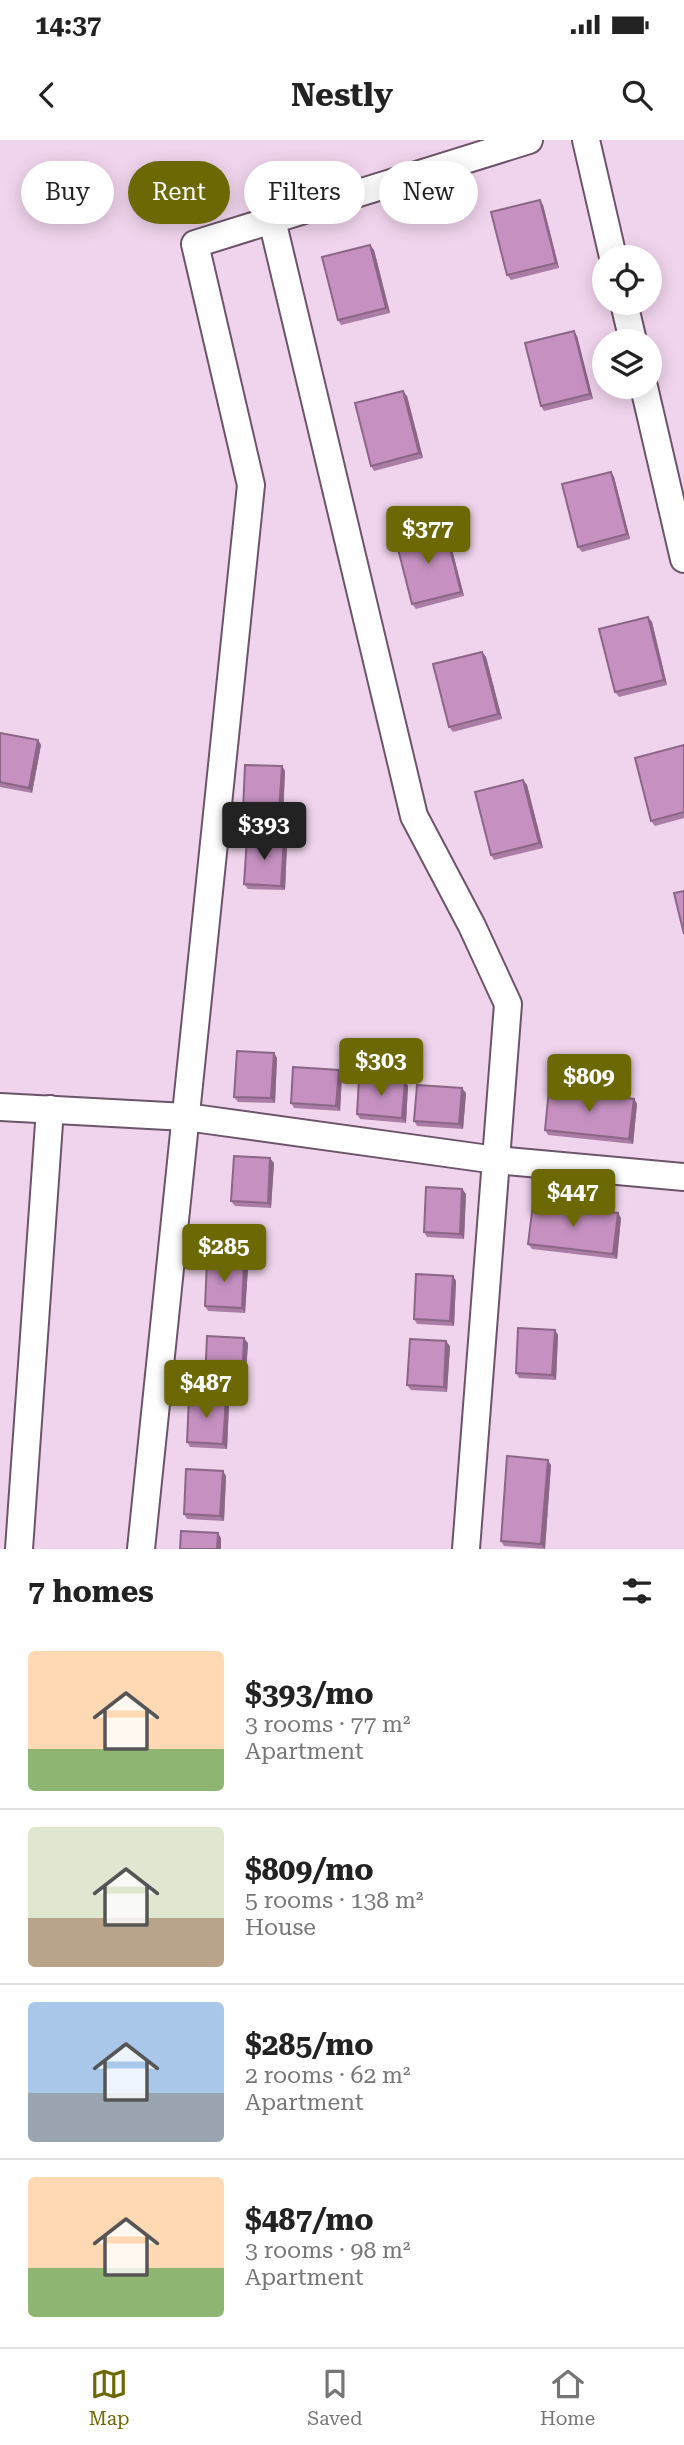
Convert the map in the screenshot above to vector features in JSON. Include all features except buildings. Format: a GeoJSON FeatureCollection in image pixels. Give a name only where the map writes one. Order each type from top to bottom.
{"type":"FeatureCollection","features":[{"type":"Feature","properties":{"kind":"street"},"geometry":{"type":"LineString","coordinates":[[365,190],[528,140]]}},
{"type":"Feature","properties":{"kind":"street"},"geometry":{"type":"LineString","coordinates":[[586,140],[610,245]]}},
{"type":"Feature","properties":{"kind":"street"},"geometry":{"type":"LineString","coordinates":[[141,1549],[251,485],[195,244],[257,224]]}},
{"type":"Feature","properties":{"kind":"street"},"geometry":{"type":"LineString","coordinates":[[273,224],[414,816],[472,926],[508,1004],[466,1549]]}},
{"type":"Feature","properties":{"kind":"street"},"geometry":{"type":"LineString","coordinates":[[647,399],[684,559]]}},
{"type":"Feature","properties":{"kind":"street"},"geometry":{"type":"LineString","coordinates":[[0,1107],[186,1117],[496,1160],[684,1177]]}},
{"type":"Feature","properties":{"kind":"street"},"geometry":{"type":"LineString","coordinates":[[19,1549],[50,1109]]}}]}
